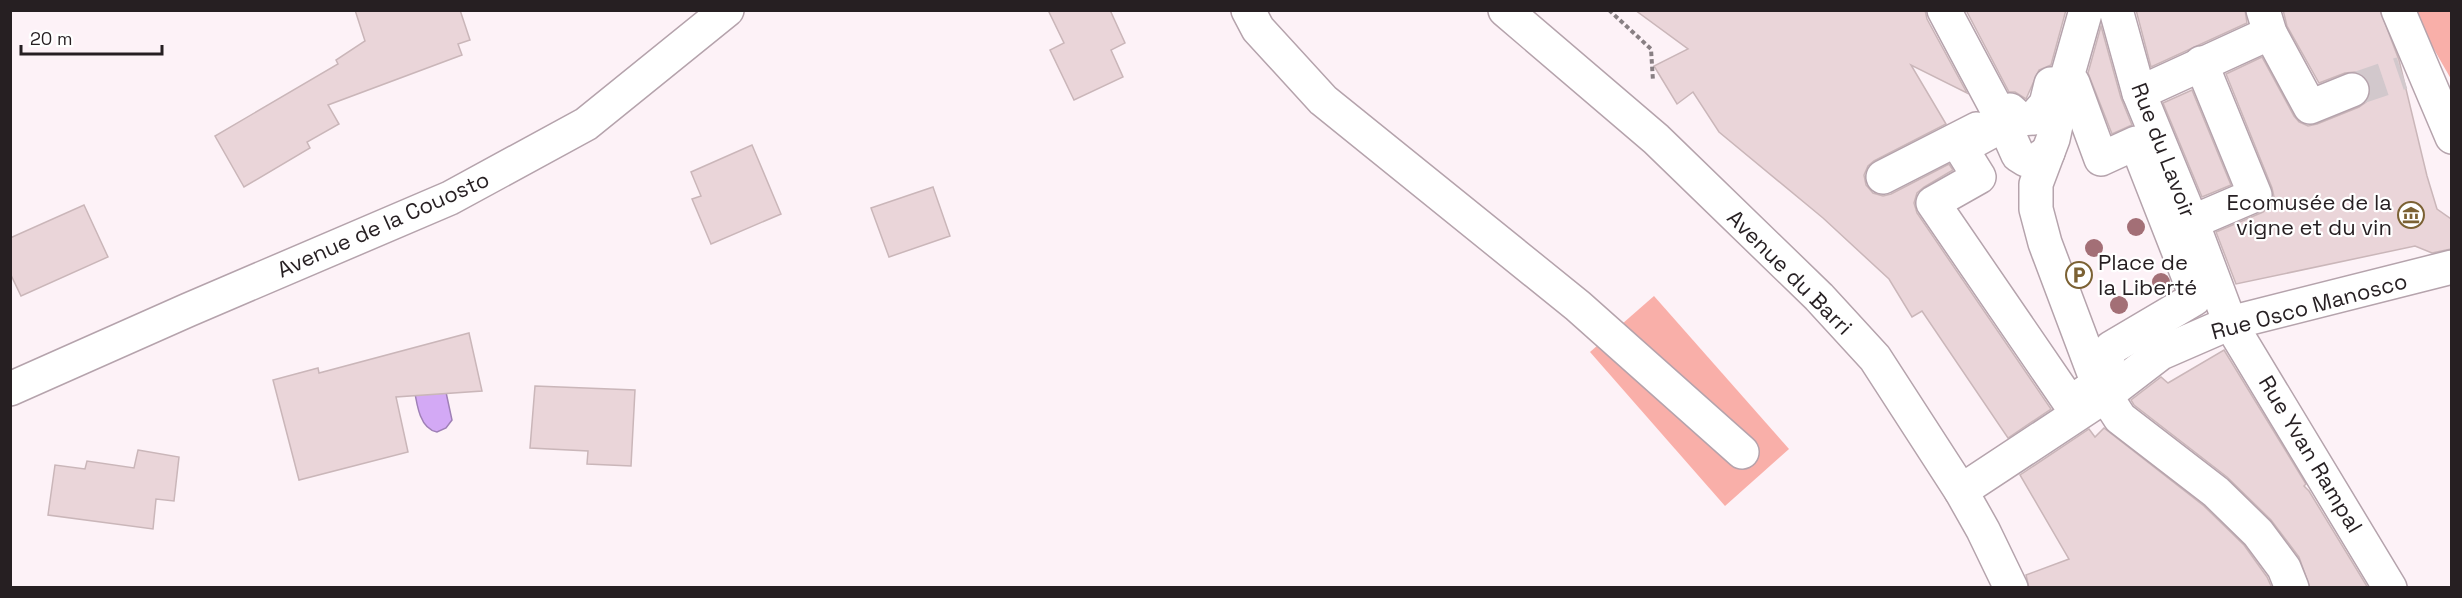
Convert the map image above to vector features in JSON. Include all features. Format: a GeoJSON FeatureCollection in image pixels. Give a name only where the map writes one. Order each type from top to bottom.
{"type":"FeatureCollection","features":[{"type":"Feature","properties":{"kind":"street","name":"Avenue de la Couosto"},"geometry":{"type":"LineString","coordinates":[[10,389],[450,198],[586,124],[727,10]]}},
{"type":"Feature","properties":{"kind":"street"},"geometry":{"type":"LineString","coordinates":[[1248,10],[1258,29],[1323,100],[1578,306],[1742,452]]}},
{"type":"Feature","properties":{"kind":"street","name":"Avenue du Barri"},"geometry":{"type":"LineString","coordinates":[[1505,10],[1656,139],[1818,297],[1875,358],[1961,490],[2011,588]]}},
{"type":"Feature","properties":{"kind":"street"},"geometry":{"type":"LineString","coordinates":[[1944,10],[2003,120],[2018,155],[2026,160],[2035,160],[2048,152]]}},
{"type":"Feature","properties":{"kind":"street"},"geometry":{"type":"LineString","coordinates":[[2086,10],[2048,152],[2036,184],[2036,209],[2045,243],[2101,390],[2120,418],[2216,492],[2258,532],[2284,568],[2292,588]]}},
{"type":"Feature","properties":{"kind":"street","name":"Rue du Lavoir"},"geometry":{"type":"LineString","coordinates":[[2116,10],[2139,93],[2230,322]]}},
{"type":"Feature","properties":{"kind":"street"},"geometry":{"type":"LineString","coordinates":[[2398,10],[2412,70],[2451,137]]}},
{"type":"Feature","properties":{"kind":"street"},"geometry":{"type":"LineString","coordinates":[[2139,93],[2201,63],[2266,22],[2310,107],[2352,90]]}},
{"type":"Feature","properties":{"kind":"street"},"geometry":{"type":"LineString","coordinates":[[2192,222],[2255,195],[2201,63]]}},
{"type":"Feature","properties":{"kind":"street"},"geometry":{"type":"LineString","coordinates":[[2073,83],[2101,159],[2136,143],[2194,291],[2194,299],[2188,304],[2111,348],[2101,390],[2070,403],[1933,203],[1979,177],[1961,148],[2003,120],[2010,110],[2020,119],[2034,118],[2046,104],[2051,84],[2073,83]]}},
{"type":"Feature","properties":{"kind":"street"},"geometry":{"type":"LineString","coordinates":[[1883,177],[2003,120]]}},
{"type":"Feature","properties":{"kind":"street","name":"Rue Osco Manosco"},"geometry":{"type":"LineString","coordinates":[[1961,490],[2101,390],[2161,353],[2230,322],[2451,267]]}},
{"type":"Feature","properties":{"kind":"street","name":"Rue Yvan Rampal"},"geometry":{"type":"LineString","coordinates":[[2230,322],[2390,588]]}},
{"type":"Feature","properties":{"kind":"path"},"geometry":{"type":"LineString","coordinates":[[1609,10],[1651,49],[1656,139]]}},
{"type":"Feature","properties":{"kind":"shaded area"},"geometry":{"type":"Polygon","coordinates":[[[2412,11],[2451,11],[2451,79],[2412,11]]]}},
{"type":"Feature","properties":{"kind":"shaded area"},"geometry":{"type":"Polygon","coordinates":[[[1654,296],[1789,449],[1725,506],[1590,352],[1654,296]]]}},
{"type":"Feature","properties":{"kind":"shaded area"},"geometry":{"type":"Polygon","coordinates":[[[441,369],[452,420],[446,428],[437,432],[430,429],[421,417],[412,376],[441,369]]]}},
{"type":"Feature","properties":{"kind":"building"},"geometry":{"type":"Polygon","coordinates":[[[355,10],[460,10],[470,40],[458,44],[462,55],[328,105],[339,124],[307,142],[310,148],[244,187],[215,136],[338,64],[336,60],[365,41],[355,10]]]}},
{"type":"Feature","properties":{"kind":"building"},"geometry":{"type":"Polygon","coordinates":[[[1048,10],[1110,10],[1125,43],[1111,50],[1123,77],[1074,100],[1050,50],[1064,43],[1048,10]]]}},
{"type":"Feature","properties":{"kind":"building"},"geometry":{"type":"Polygon","coordinates":[[[1635,10],[1925,10],[1927,19],[1967,93],[1911,65],[1946,124],[1874,161],[1868,166],[1864,175],[1866,185],[1873,193],[1883,196],[1891,194],[1949,164],[1953,170],[1917,193],[1914,203],[1917,213],[2051,409],[2008,438],[1922,311],[1912,317],[1889,279],[1823,218],[1719,132],[1693,92],[1677,104],[1654,66],[1688,49],[1635,10]]]}},
{"type":"Feature","properties":{"kind":"building"},"geometry":{"type":"Polygon","coordinates":[[[1966,10],[2066,10],[2051,65],[2039,70],[2026,99],[2015,92],[2009,92],[1966,10]]]}},
{"type":"Feature","properties":{"kind":"building"},"geometry":{"type":"Polygon","coordinates":[[[2136,10],[2245,10],[2247,23],[2151,67],[2136,10]]]}},
{"type":"Feature","properties":{"kind":"building"},"geometry":{"type":"Polygon","coordinates":[[[2283,10],[2380,10],[2399,60],[2437,209],[2451,219],[2451,249],[2432,253],[2415,246],[2236,284],[2216,232],[2263,212],[2270,206],[2274,197],[2226,74],[2262,57],[2294,116],[2299,122],[2308,126],[2359,107],[2366,102],[2370,93],[2369,82],[2364,76],[2355,72],[2345,73],[2319,83],[2287,26],[2283,10]]]}},
{"type":"Feature","properties":{"kind":"building"},"geometry":{"type":"Polygon","coordinates":[[[2101,26],[2121,98],[2132,125],[2112,134],[2088,73],[2101,26]]]}},
{"type":"Feature","properties":{"kind":"building"},"geometry":{"type":"Polygon","coordinates":[[[2192,90],[2231,185],[2202,197],[2163,103],[2192,90]]]}},
{"type":"Feature","properties":{"kind":"building"},"geometry":{"type":"Polygon","coordinates":[[[752,145],[781,214],[711,244],[692,199],[701,196],[691,172],[752,145]]]}},
{"type":"Feature","properties":{"kind":"building"},"geometry":{"type":"Polygon","coordinates":[[[933,187],[950,236],[889,257],[871,208],[933,187]]]}},
{"type":"Feature","properties":{"kind":"building"},"geometry":{"type":"Polygon","coordinates":[[[84,205],[108,257],[21,296],[10,273],[10,238],[84,205]]]}},
{"type":"Feature","properties":{"kind":"building"},"geometry":{"type":"Polygon","coordinates":[[[469,333],[482,391],[396,397],[408,452],[299,480],[273,380],[318,368],[319,373],[469,333]]]}},
{"type":"Feature","properties":{"kind":"building"},"geometry":{"type":"Polygon","coordinates":[[[2224,350],[2306,484],[2304,486],[2368,588],[2310,588],[2299,557],[2271,520],[2227,477],[2134,405],[2131,400],[2161,377],[2168,383],[2224,350]]]}},
{"type":"Feature","properties":{"kind":"building"},"geometry":{"type":"Polygon","coordinates":[[[535,386],[635,390],[631,466],[587,464],[588,451],[530,448],[535,386]]]}},
{"type":"Feature","properties":{"kind":"building"},"geometry":{"type":"Polygon","coordinates":[[[2104,428],[2204,506],[2244,545],[2267,577],[2272,588],[2029,588],[2026,575],[2069,559],[2020,475],[2089,429],[2095,437],[2104,428]]]}},
{"type":"Feature","properties":{"kind":"building"},"geometry":{"type":"Polygon","coordinates":[[[138,450],[179,457],[174,501],[156,499],[153,529],[48,515],[55,465],[85,469],[87,461],[134,468],[138,450]]]}},
{"type":"Feature","properties":{"kind":"tunnel"},"geometry":{"type":"LineString","coordinates":[[2352,90],[2402,73]]}},
{"type":"Feature","properties":{"kind":"place","name":"Ecomusée de la vigne et du vin"},"geometry":{"type":"Point","coordinates":[2411,215]}},
{"type":"Feature","properties":{"kind":"place","name":"Place de la Liberté"},"geometry":{"type":"Point","coordinates":[2079,275]}}]}
